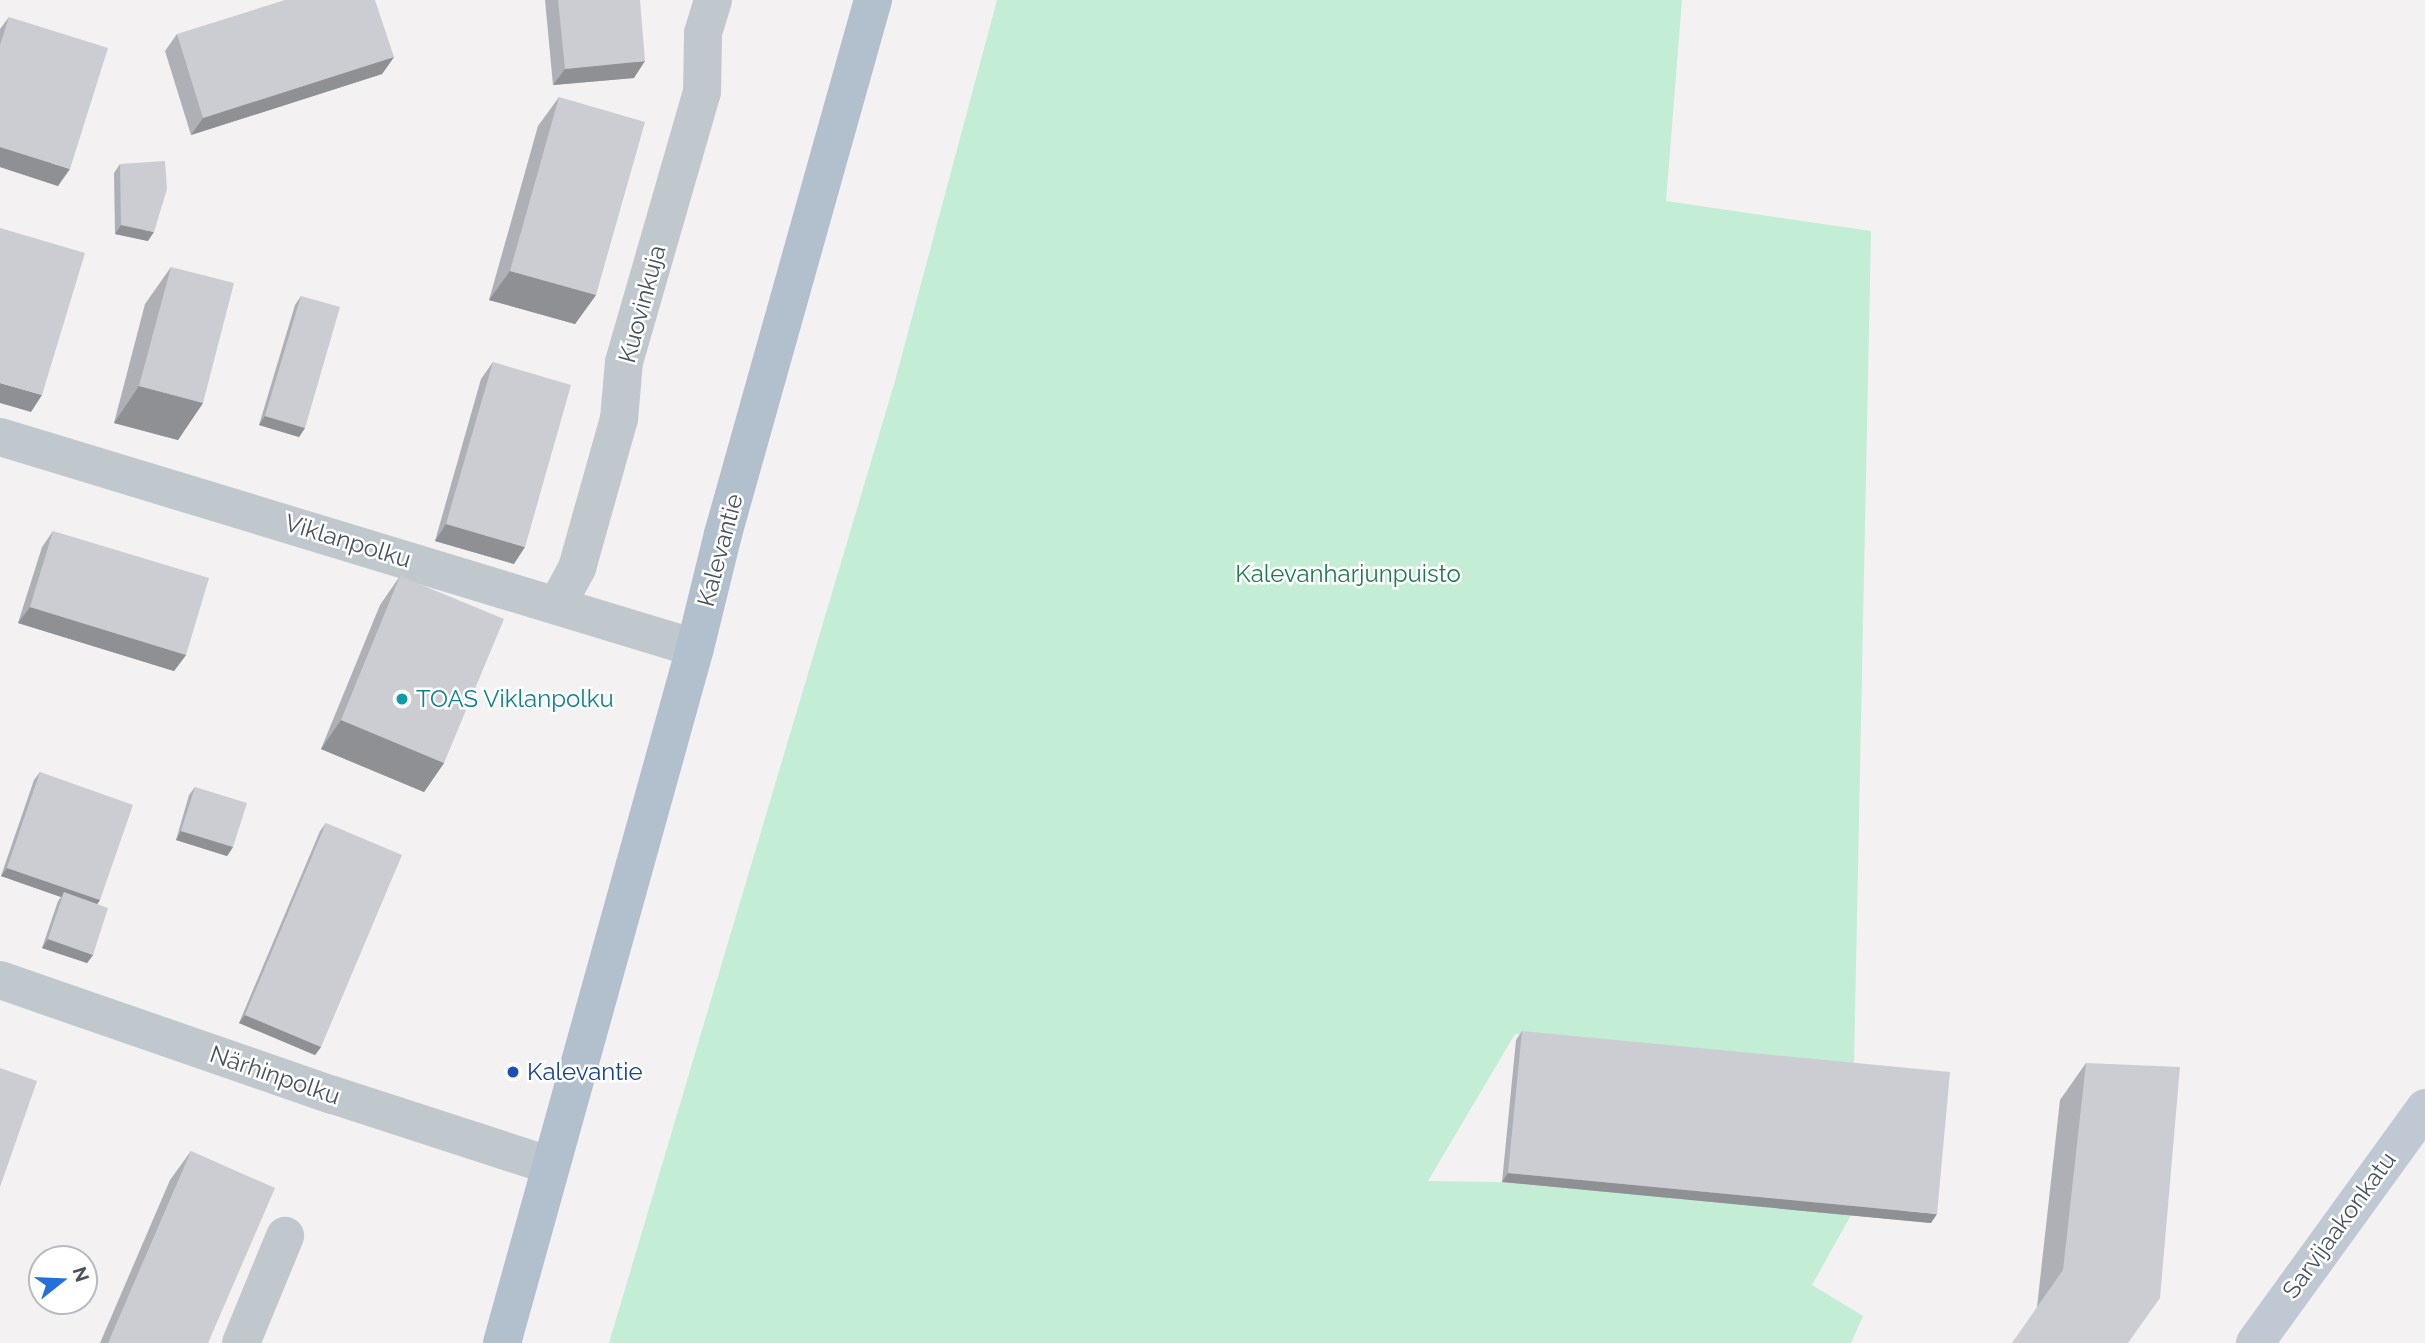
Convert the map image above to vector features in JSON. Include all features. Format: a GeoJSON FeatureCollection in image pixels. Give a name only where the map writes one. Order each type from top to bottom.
{"type":"FeatureCollection","features":[{"type":"Feature","properties":{"kind":"main road","name":"Kalevantie"},"geometry":{"type":"LineString","coordinates":[[502,1343],[695,648],[730,507],[873,0]]}},
{"type":"Feature","properties":{"kind":"street","name":"Kuovinkuja"},"geometry":{"type":"LineString","coordinates":[[557,605],[577,568],[619,419],[624,362],[702,92],[703,33],[713,0]]}},
{"type":"Feature","properties":{"kind":"street","name":"Viklanpolku"},"geometry":{"type":"LineString","coordinates":[[0,438],[695,648]]}},
{"type":"Feature","properties":{"kind":"street","name":"Närhinpolku"},"geometry":{"type":"LineString","coordinates":[[0,980],[333,1095],[551,1166]]}},
{"type":"Feature","properties":{"kind":"street","name":"Sarvijaakonkatu"},"geometry":{"type":"LineString","coordinates":[[2255,1343],[2425,1108]]}},
{"type":"Feature","properties":{"kind":"street"},"geometry":{"type":"LineString","coordinates":[[241,1343],[285,1236]]}},
{"type":"Feature","properties":{"kind":"green space","name":"Kalevanharjunpuisto"},"geometry":{"type":"Polygon","coordinates":[[[997,0],[1682,0],[1666,201],[1871,231],[1854,1064],[1515,1034],[1428,1181],[1502,1182],[1851,1215],[1812,1285],[1863,1316],[1851,1343],[609,1343],[895,381],[997,0]]]}},
{"type":"Feature","properties":{"kind":"building"},"geometry":{"type":"Polygon","coordinates":[[[285,0],[375,0],[394,57],[203,118],[177,34],[285,0]]]}},
{"type":"Feature","properties":{"kind":"building"},"geometry":{"type":"Polygon","coordinates":[[[558,0],[640,0],[645,61],[565,69],[558,0]]]}},
{"type":"Feature","properties":{"kind":"building"},"geometry":{"type":"Polygon","coordinates":[[[9,17],[108,48],[70,169],[0,147],[0,45],[9,17]]]}},
{"type":"Feature","properties":{"kind":"building"},"geometry":{"type":"Polygon","coordinates":[[[559,97],[645,122],[596,295],[510,271],[559,97]]]}},
{"type":"Feature","properties":{"kind":"building"},"geometry":{"type":"Polygon","coordinates":[[[165,161],[167,189],[154,232],[121,225],[120,164],[165,161]]]}},
{"type":"Feature","properties":{"kind":"building"},"geometry":{"type":"Polygon","coordinates":[[[0,228],[85,253],[42,395],[0,383],[0,228]]]}},
{"type":"Feature","properties":{"kind":"building"},"geometry":{"type":"Polygon","coordinates":[[[171,267],[234,283],[203,403],[139,386],[171,267]]]}},
{"type":"Feature","properties":{"kind":"building"},"geometry":{"type":"Polygon","coordinates":[[[301,296],[340,307],[305,428],[265,416],[301,296]]]}},
{"type":"Feature","properties":{"kind":"building"},"geometry":{"type":"Polygon","coordinates":[[[493,362],[571,385],[525,547],[446,524],[493,362]]]}},
{"type":"Feature","properties":{"kind":"building"},"geometry":{"type":"Polygon","coordinates":[[[53,531],[209,578],[186,655],[30,607],[53,531]]]}},
{"type":"Feature","properties":{"kind":"building","name":"TOAS Viklanpolku"},"geometry":{"type":"Polygon","coordinates":[[[400,576],[504,619],[444,763],[341,720],[400,576]]]}},
{"type":"Feature","properties":{"kind":"building"},"geometry":{"type":"Polygon","coordinates":[[[40,772],[133,805],[100,900],[7,868],[40,772]]]}},
{"type":"Feature","properties":{"kind":"building"},"geometry":{"type":"Polygon","coordinates":[[[195,787],[247,803],[233,847],[181,831],[195,787]]]}},
{"type":"Feature","properties":{"kind":"building"},"geometry":{"type":"Polygon","coordinates":[[[326,823],[402,855],[321,1047],[245,1015],[326,823]]]}},
{"type":"Feature","properties":{"kind":"building"},"geometry":{"type":"Polygon","coordinates":[[[64,892],[108,908],[93,955],[48,939],[64,892]]]}},
{"type":"Feature","properties":{"kind":"building"},"geometry":{"type":"Polygon","coordinates":[[[1522,1031],[1950,1072],[1937,1214],[1508,1173],[1522,1031]]]}},
{"type":"Feature","properties":{"kind":"building"},"geometry":{"type":"Polygon","coordinates":[[[2086,1063],[2180,1067],[2160,1298],[2128,1343],[2012,1343],[2063,1270],[2086,1063]]]}},
{"type":"Feature","properties":{"kind":"building"},"geometry":{"type":"Polygon","coordinates":[[[0,1068],[37,1081],[0,1187],[0,1068]]]}},
{"type":"Feature","properties":{"kind":"building"},"geometry":{"type":"Polygon","coordinates":[[[191,1151],[275,1188],[208,1343],[108,1343],[191,1151]]]}},
{"type":"Feature","properties":{"kind":"place","name":"TOAS Viklanpolku"},"geometry":{"type":"Point","coordinates":[402,699]}},
{"type":"Feature","properties":{"kind":"place","name":"Kalevantie"},"geometry":{"type":"Point","coordinates":[513,1072]}}]}
